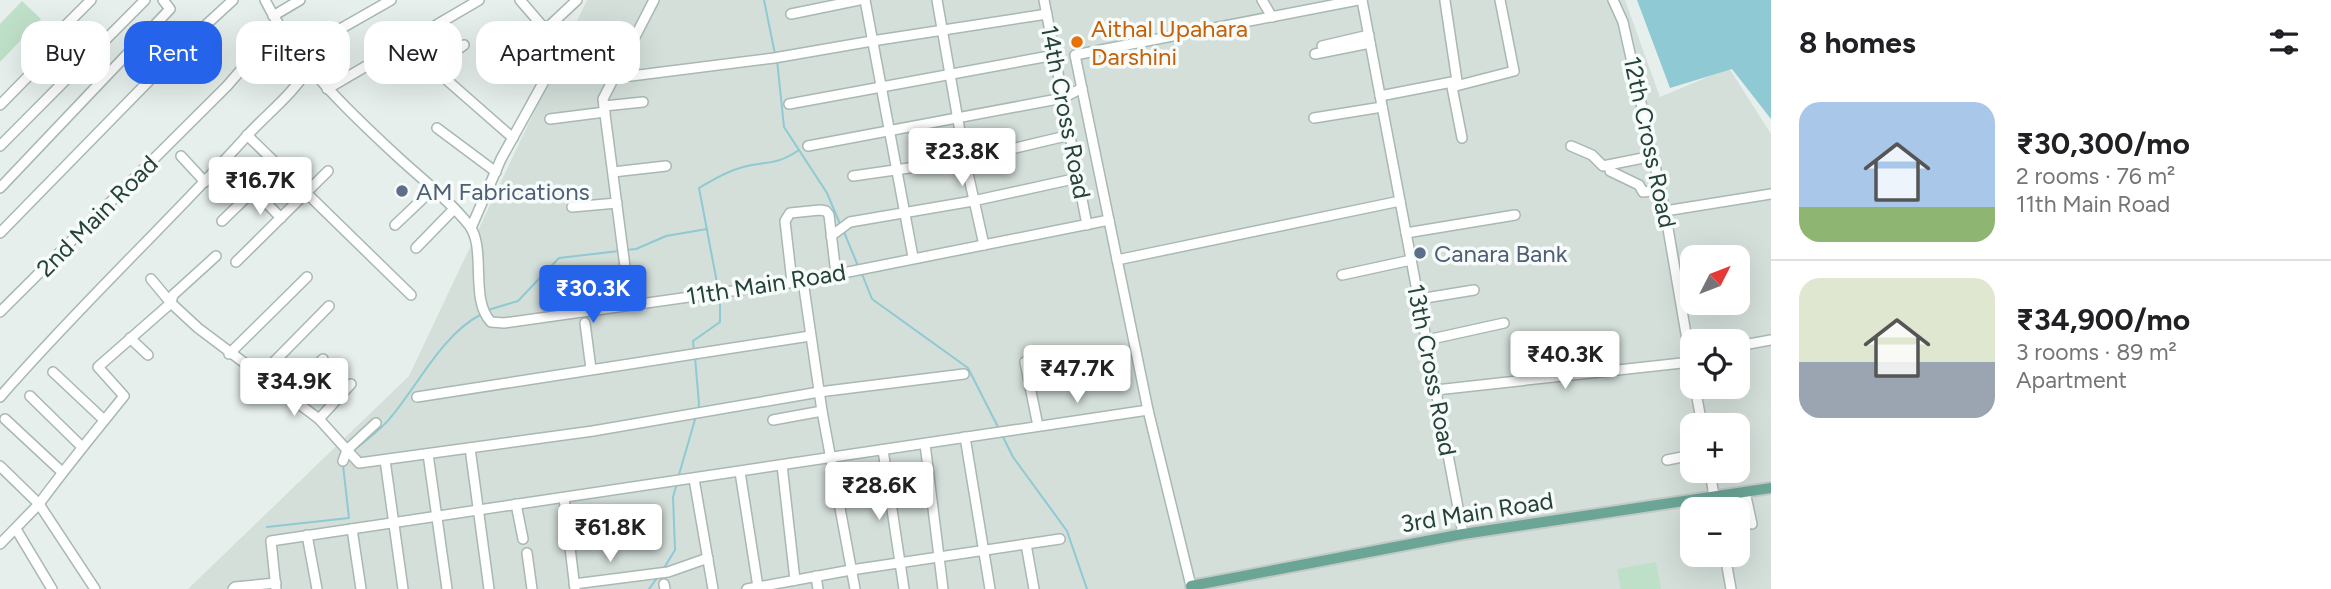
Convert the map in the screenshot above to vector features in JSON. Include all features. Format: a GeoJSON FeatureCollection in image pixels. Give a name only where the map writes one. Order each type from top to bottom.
{"type":"FeatureCollection","features":[{"type":"Feature","properties":{"kind":"main road","name":"3rd Main Road"},"geometry":{"type":"LineString","coordinates":[[1714,497],[1771,488]]}},
{"type":"Feature","properties":{"kind":"main road","name":"3rd Main Road"},"geometry":{"type":"LineString","coordinates":[[1192,587],[1463,534],[1680,502]]}},
{"type":"Feature","properties":{"kind":"street"},"geometry":{"type":"LineString","coordinates":[[70,21],[91,0]]}},
{"type":"Feature","properties":{"kind":"street"},"geometry":{"type":"LineString","coordinates":[[0,146],[145,0]]}},
{"type":"Feature","properties":{"kind":"street"},"geometry":{"type":"LineString","coordinates":[[0,188],[170,9],[163,0]]}},
{"type":"Feature","properties":{"kind":"street"},"geometry":{"type":"LineString","coordinates":[[0,233],[136,93],[233,0]]}},
{"type":"Feature","properties":{"kind":"street","name":"11th Main Road"},"geometry":{"type":"LineString","coordinates":[[265,0],[276,21]]}},
{"type":"Feature","properties":{"kind":"street"},"geometry":{"type":"LineString","coordinates":[[273,16],[300,0]]}},
{"type":"Feature","properties":{"kind":"street"},"geometry":{"type":"LineString","coordinates":[[350,23],[391,0]]}},
{"type":"Feature","properties":{"kind":"street"},"geometry":{"type":"LineString","coordinates":[[327,89],[479,0]]}},
{"type":"Feature","properties":{"kind":"street"},"geometry":{"type":"LineString","coordinates":[[520,0],[539,21]]}},
{"type":"Feature","properties":{"kind":"street"},"geometry":{"type":"LineString","coordinates":[[555,21],[577,0]]}},
{"type":"Feature","properties":{"kind":"street"},"geometry":{"type":"LineString","coordinates":[[640,27],[654,0]]}},
{"type":"Feature","properties":{"kind":"street"},"geometry":{"type":"LineString","coordinates":[[791,14],[859,0]]}},
{"type":"Feature","properties":{"kind":"street"},"geometry":{"type":"LineString","coordinates":[[865,0],[913,257]]}},
{"type":"Feature","properties":{"kind":"street"},"geometry":{"type":"LineString","coordinates":[[937,0],[965,160],[984,245]]}},
{"type":"Feature","properties":{"kind":"street","name":"14th Cross Road"},"geometry":{"type":"LineString","coordinates":[[1044,0],[1087,225]]}},
{"type":"Feature","properties":{"kind":"street"},"geometry":{"type":"LineString","coordinates":[[1262,0],[1272,17]]}},
{"type":"Feature","properties":{"kind":"street"},"geometry":{"type":"LineString","coordinates":[[1109,220],[1075,55],[1338,2],[1360,0]]}},
{"type":"Feature","properties":{"kind":"street","name":"13th Cross Road"},"geometry":{"type":"LineString","coordinates":[[1360,0],[1370,39],[1463,534]]}},
{"type":"Feature","properties":{"kind":"street"},"geometry":{"type":"LineString","coordinates":[[1462,138],[1452,87],[1514,71],[1500,0]]}},
{"type":"Feature","properties":{"kind":"street","name":"12th Cross Road"},"geometry":{"type":"LineString","coordinates":[[1613,0],[1623,22],[1661,190],[1686,329]]}},
{"type":"Feature","properties":{"kind":"street"},"geometry":{"type":"LineString","coordinates":[[1314,118],[1457,81],[1445,1]]}},
{"type":"Feature","properties":{"kind":"street"},"geometry":{"type":"LineString","coordinates":[[640,75],[774,58],[1047,14]]}},
{"type":"Feature","properties":{"kind":"street"},"geometry":{"type":"LineString","coordinates":[[1322,46],[1370,39]]}},
{"type":"Feature","properties":{"kind":"street"},"geometry":{"type":"LineString","coordinates":[[1315,54],[1370,39]]}},
{"type":"Feature","properties":{"kind":"street"},"geometry":{"type":"LineString","coordinates":[[464,45],[432,67],[513,138]]}},
{"type":"Feature","properties":{"kind":"street"},"geometry":{"type":"LineString","coordinates":[[789,104],[1055,55]]}},
{"type":"Feature","properties":{"kind":"street","name":"2nd Main Road"},"geometry":{"type":"LineString","coordinates":[[0,312],[236,76]]}},
{"type":"Feature","properties":{"kind":"street"},"geometry":{"type":"LineString","coordinates":[[0,105],[21,84]]}},
{"type":"Feature","properties":{"kind":"street"},"geometry":{"type":"LineString","coordinates":[[0,397],[38,353],[299,84]]}},
{"type":"Feature","properties":{"kind":"street","name":"11th Main Road"},"geometry":{"type":"LineString","coordinates":[[323,84],[471,228],[478,258],[484,313],[491,322],[504,323],[803,281],[1109,220]]}},
{"type":"Feature","properties":{"kind":"street"},"geometry":{"type":"LineString","coordinates":[[471,228],[496,172],[543,84]]}},
{"type":"Feature","properties":{"kind":"street"},"geometry":{"type":"LineString","coordinates":[[611,84],[603,99],[631,305]]}},
{"type":"Feature","properties":{"kind":"street"},"geometry":{"type":"LineString","coordinates":[[808,146],[1063,97],[1082,88]]}},
{"type":"Feature","properties":{"kind":"street"},"geometry":{"type":"LineString","coordinates":[[550,119],[643,102]]}},
{"type":"Feature","properties":{"kind":"street"},"geometry":{"type":"LineString","coordinates":[[437,128],[496,172]]}},
{"type":"Feature","properties":{"kind":"street"},"geometry":{"type":"LineString","coordinates":[[247,135],[411,295]]}},
{"type":"Feature","properties":{"kind":"street"},"geometry":{"type":"LineString","coordinates":[[853,176],[965,160],[1070,135]]}},
{"type":"Feature","properties":{"kind":"street"},"geometry":{"type":"LineString","coordinates":[[1571,146],[1592,155],[1603,166],[1653,156]]}},
{"type":"Feature","properties":{"kind":"street"},"geometry":{"type":"LineString","coordinates":[[181,156],[205,182]]}},
{"type":"Feature","properties":{"kind":"street"},"geometry":{"type":"LineString","coordinates":[[613,172],[666,166]]}},
{"type":"Feature","properties":{"kind":"street"},"geometry":{"type":"LineString","coordinates":[[236,261],[328,171]]}},
{"type":"Feature","properties":{"kind":"street"},"geometry":{"type":"LineString","coordinates":[[1610,171],[1639,185],[1643,192],[1661,190]]}},
{"type":"Feature","properties":{"kind":"street"},"geometry":{"type":"LineString","coordinates":[[831,236],[850,222],[974,201],[1078,178]]}},
{"type":"Feature","properties":{"kind":"street"},"geometry":{"type":"LineString","coordinates":[[395,225],[433,189]]}},
{"type":"Feature","properties":{"kind":"street"},"geometry":{"type":"LineString","coordinates":[[222,220],[254,190],[281,218]]}},
{"type":"Feature","properties":{"kind":"street"},"geometry":{"type":"LineString","coordinates":[[1665,211],[1771,194]]}},
{"type":"Feature","properties":{"kind":"street"},"geometry":{"type":"LineString","coordinates":[[1117,260],[1400,201]]}},
{"type":"Feature","properties":{"kind":"street"},"geometry":{"type":"LineString","coordinates":[[572,207],[617,203]]}},
{"type":"Feature","properties":{"kind":"street"},"geometry":{"type":"LineString","coordinates":[[416,248],[454,209]]}},
{"type":"Feature","properties":{"kind":"street"},"geometry":{"type":"LineString","coordinates":[[792,282],[786,216],[790,213],[826,211],[829,215],[836,274]]}},
{"type":"Feature","properties":{"kind":"street"},"geometry":{"type":"LineString","coordinates":[[1406,233],[1515,215]]}},
{"type":"Feature","properties":{"kind":"street","name":"14th Cross Road"},"geometry":{"type":"LineString","coordinates":[[1109,220],[1148,410],[1192,587]]}},
{"type":"Feature","properties":{"kind":"street"},"geometry":{"type":"LineString","coordinates":[[0,544],[39,504],[81,446],[124,396],[98,367],[171,303],[173,295],[216,256]]}},
{"type":"Feature","properties":{"kind":"street"},"geometry":{"type":"LineString","coordinates":[[1342,275],[1412,260]]}},
{"type":"Feature","properties":{"kind":"street"},"geometry":{"type":"LineString","coordinates":[[229,354],[307,277]]}},
{"type":"Feature","properties":{"kind":"street"},"geometry":{"type":"LineString","coordinates":[[151,279],[171,303],[229,354],[319,419],[359,463],[593,431],[819,391],[964,374]]}},
{"type":"Feature","properties":{"kind":"street"},"geometry":{"type":"LineString","coordinates":[[803,281],[822,411],[855,589]]}},
{"type":"Feature","properties":{"kind":"street"},"geometry":{"type":"LineString","coordinates":[[1419,299],[1474,290]]}},
{"type":"Feature","properties":{"kind":"street"},"geometry":{"type":"LineString","coordinates":[[261,375],[329,306]]}},
{"type":"Feature","properties":{"kind":"street"},"geometry":{"type":"LineString","coordinates":[[585,323],[591,369]]}},
{"type":"Feature","properties":{"kind":"street"},"geometry":{"type":"LineString","coordinates":[[1427,340],[1504,323]]}},
{"type":"Feature","properties":{"kind":"street"},"geometry":{"type":"LineString","coordinates":[[417,397],[810,336]]}},
{"type":"Feature","properties":{"kind":"street"},"geometry":{"type":"LineString","coordinates":[[131,338],[148,355]]}},
{"type":"Feature","properties":{"kind":"street"},"geometry":{"type":"LineString","coordinates":[[1750,344],[1771,340]]}},
{"type":"Feature","properties":{"kind":"street"},"geometry":{"type":"LineString","coordinates":[[1038,426],[1025,362],[1057,354]]}},
{"type":"Feature","properties":{"kind":"street"},"geometry":{"type":"LineString","coordinates":[[287,394],[323,359]]}},
{"type":"Feature","properties":{"kind":"street"},"geometry":{"type":"LineString","coordinates":[[1436,390],[1680,361]]}},
{"type":"Feature","properties":{"kind":"street"},"geometry":{"type":"LineString","coordinates":[[54,372],[104,420]]}},
{"type":"Feature","properties":{"kind":"street"},"geometry":{"type":"LineString","coordinates":[[319,419],[351,384]]}},
{"type":"Feature","properties":{"kind":"street"},"geometry":{"type":"LineString","coordinates":[[30,396],[81,446]]}},
{"type":"Feature","properties":{"kind":"street"},"geometry":{"type":"LineString","coordinates":[[233,589],[276,586],[271,541],[1148,410]]}},
{"type":"Feature","properties":{"kind":"street"},"geometry":{"type":"LineString","coordinates":[[773,419],[822,411]]}},
{"type":"Feature","properties":{"kind":"street"},"geometry":{"type":"LineString","coordinates":[[5,419],[62,472]]}},
{"type":"Feature","properties":{"kind":"street"},"geometry":{"type":"LineString","coordinates":[[343,461],[347,450],[376,424]]}},
{"type":"Feature","properties":{"kind":"street"},"geometry":{"type":"LineString","coordinates":[[965,438],[990,589]]}},
{"type":"Feature","properties":{"kind":"street"},"geometry":{"type":"LineString","coordinates":[[925,444],[943,589]]}},
{"type":"Feature","properties":{"kind":"street"},"geometry":{"type":"LineString","coordinates":[[470,448],[489,589]]}},
{"type":"Feature","properties":{"kind":"street"},"geometry":{"type":"LineString","coordinates":[[883,450],[904,589]]}},
{"type":"Feature","properties":{"kind":"street"},"geometry":{"type":"LineString","coordinates":[[428,454],[447,589]]}},
{"type":"Feature","properties":{"kind":"street"},"geometry":{"type":"LineString","coordinates":[[1667,460],[1680,457]]}},
{"type":"Feature","properties":{"kind":"street"},"geometry":{"type":"LineString","coordinates":[[385,460],[403,589]]}},
{"type":"Feature","properties":{"kind":"street"},"geometry":{"type":"LineString","coordinates":[[0,466],[39,504],[95,589]]}},
{"type":"Feature","properties":{"kind":"street"},"geometry":{"type":"LineString","coordinates":[[782,466],[795,580]]}},
{"type":"Feature","properties":{"kind":"street"},"geometry":{"type":"LineString","coordinates":[[740,472],[758,587]]}},
{"type":"Feature","properties":{"kind":"street"},"geometry":{"type":"LineString","coordinates":[[694,479],[713,589]]}},
{"type":"Feature","properties":{"kind":"street"},"geometry":{"type":"LineString","coordinates":[[1712,483],[1714,497]]}},
{"type":"Feature","properties":{"kind":"street"},"geometry":{"type":"LineString","coordinates":[[1745,492],[1752,524]]}},
{"type":"Feature","properties":{"kind":"street"},"geometry":{"type":"LineString","coordinates":[[564,498],[574,586],[668,572],[708,558]]}},
{"type":"Feature","properties":{"kind":"street"},"geometry":{"type":"LineString","coordinates":[[516,504],[523,539]]}},
{"type":"Feature","properties":{"kind":"street"},"geometry":{"type":"LineString","coordinates":[[16,529],[52,589]]}},
{"type":"Feature","properties":{"kind":"street"},"geometry":{"type":"LineString","coordinates":[[352,529],[361,589]]}},
{"type":"Feature","properties":{"kind":"street"},"geometry":{"type":"LineString","coordinates":[[307,535],[317,589]]}},
{"type":"Feature","properties":{"kind":"street"},"geometry":{"type":"LineString","coordinates":[[747,589],[771,587],[795,580],[900,562],[1060,539]]}},
{"type":"Feature","properties":{"kind":"street"},"geometry":{"type":"LineString","coordinates":[[1026,544],[1034,589]]}},
{"type":"Feature","properties":{"kind":"street"},"geometry":{"type":"LineString","coordinates":[[527,553],[532,589]]}},
{"type":"Feature","properties":{"kind":"street"},"geometry":{"type":"LineString","coordinates":[[1727,567],[1731,589]]}},
{"type":"Feature","properties":{"kind":"street"},"geometry":{"type":"LineString","coordinates":[[816,576],[818,589]]}},
{"type":"Feature","properties":{"kind":"shaded area"},"geometry":{"type":"Polygon","coordinates":[[[587,0],[1625,0],[1660,97],[1729,68],[1771,134],[1771,589],[188,589],[409,376],[547,84],[640,84],[640,21],[577,21],[587,0]]]}},
{"type":"Feature","properties":{"kind":"green space"},"geometry":{"type":"Polygon","coordinates":[[[22,1],[41,19],[21,21],[21,40],[0,62],[0,24],[22,1]]]}},
{"type":"Feature","properties":{"kind":"green space"},"geometry":{"type":"Polygon","coordinates":[[[1656,562],[1661,589],[1621,589],[1617,569],[1656,562]]]}},
{"type":"Feature","properties":{"kind":"water"},"geometry":{"type":"Polygon","coordinates":[[[1637,0],[1771,0],[1771,119],[1732,69],[1670,88],[1637,0]]]}},
{"type":"Feature","properties":{"kind":"waterway"},"geometry":{"type":"LineString","coordinates":[[764,0],[775,54]]}},
{"type":"Feature","properties":{"kind":"waterway"},"geometry":{"type":"LineString","coordinates":[[777,60],[784,127],[827,193],[840,224]]}},
{"type":"Feature","properties":{"kind":"waterway"},"geometry":{"type":"LineString","coordinates":[[718,288],[699,188],[719,176],[776,161],[799,150]]}},
{"type":"Feature","properties":{"kind":"waterway"},"geometry":{"type":"LineString","coordinates":[[625,250],[636,249],[666,236],[707,229]]}},
{"type":"Feature","properties":{"kind":"waterway"},"geometry":{"type":"LineString","coordinates":[[844,232],[858,266]]}},
{"type":"Feature","properties":{"kind":"waterway"},"geometry":{"type":"LineString","coordinates":[[488,310],[518,301],[559,258],[619,251]]}},
{"type":"Feature","properties":{"kind":"waterway"},"geometry":{"type":"LineString","coordinates":[[862,274],[872,299],[968,368],[998,427]]}},
{"type":"Feature","properties":{"kind":"waterway"},"geometry":{"type":"LineString","coordinates":[[694,351],[693,341],[720,322],[720,297]]}},
{"type":"Feature","properties":{"kind":"waterway"},"geometry":{"type":"LineString","coordinates":[[354,450],[387,422],[454,335],[480,315]]}},
{"type":"Feature","properties":{"kind":"waterway"},"geometry":{"type":"LineString","coordinates":[[695,357],[698,410]]}},
{"type":"Feature","properties":{"kind":"waterway"},"geometry":{"type":"LineString","coordinates":[[678,478],[696,416]]}},
{"type":"Feature","properties":{"kind":"waterway"},"geometry":{"type":"LineString","coordinates":[[1002,435],[1013,457],[1067,531],[1087,589]]}},
{"type":"Feature","properties":{"kind":"waterway"},"geometry":{"type":"LineString","coordinates":[[267,527],[349,518],[343,465]]}},
{"type":"Feature","properties":{"kind":"waterway"},"geometry":{"type":"LineString","coordinates":[[664,568],[675,550],[673,497],[677,483]]}},
{"type":"Feature","properties":{"kind":"waterway"},"geometry":{"type":"LineString","coordinates":[[649,589],[657,578]]}},
{"type":"Feature","properties":{"kind":"place","name":"Aithal Upahara Darshini"},"geometry":{"type":"Point","coordinates":[1077,42]}},
{"type":"Feature","properties":{"kind":"place","name":"AM Fabrications"},"geometry":{"type":"Point","coordinates":[402,191]}},
{"type":"Feature","properties":{"kind":"place","name":"Canara Bank"},"geometry":{"type":"Point","coordinates":[1420,253]}}]}
